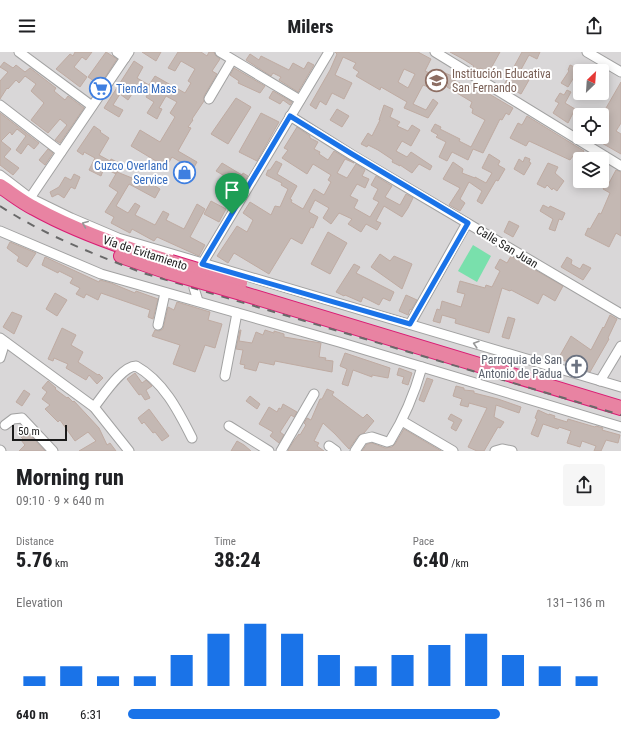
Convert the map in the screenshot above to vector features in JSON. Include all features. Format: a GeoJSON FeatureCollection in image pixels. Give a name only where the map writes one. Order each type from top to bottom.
{"type":"FeatureCollection","features":[{"type":"Feature","properties":{"kind":"highway","name":"Vía de Evitamiento"},"geometry":{"type":"LineString","coordinates":[[0,186],[33,208],[78,230],[170,267],[621,398]]}},
{"type":"Feature","properties":{"kind":"highway","name":"Vía de Evitamiento"},"geometry":{"type":"LineString","coordinates":[[0,198],[42,222],[96,247],[138,263],[170,267]]}},
{"type":"Feature","properties":{"kind":"highway","name":"Vía de Evitamiento"},"geometry":{"type":"LineString","coordinates":[[243,289],[621,408]]}},
{"type":"Feature","properties":{"kind":"street"},"geometry":{"type":"LineString","coordinates":[[19,52],[92,106]]}},
{"type":"Feature","properties":{"kind":"street"},"geometry":{"type":"LineString","coordinates":[[30,198],[127,55],[117,52]]}},
{"type":"Feature","properties":{"kind":"street"},"geometry":{"type":"LineString","coordinates":[[220,52],[300,100]]}},
{"type":"Feature","properties":{"kind":"street"},"geometry":{"type":"LineString","coordinates":[[198,301],[194,288],[202,264],[329,52]]}},
{"type":"Feature","properties":{"kind":"street"},"geometry":{"type":"LineString","coordinates":[[435,52],[621,166]]}},
{"type":"Feature","properties":{"kind":"street"},"geometry":{"type":"LineString","coordinates":[[586,52],[621,72]]}},
{"type":"Feature","properties":{"kind":"street"},"geometry":{"type":"LineString","coordinates":[[209,99],[232,60]]}},
{"type":"Feature","properties":{"kind":"street"},"geometry":{"type":"LineString","coordinates":[[0,105],[61,152]]}},
{"type":"Feature","properties":{"kind":"street","name":"Calle San Juan"},"geometry":{"type":"LineString","coordinates":[[290,116],[621,314]]}},
{"type":"Feature","properties":{"kind":"street"},"geometry":{"type":"LineString","coordinates":[[0,175],[30,198],[71,218],[118,238],[621,387]]}},
{"type":"Feature","properties":{"kind":"street"},"geometry":{"type":"LineString","coordinates":[[410,324],[468,223]]}},
{"type":"Feature","properties":{"kind":"street"},"geometry":{"type":"LineString","coordinates":[[0,231],[101,274],[198,301],[621,427]]}},
{"type":"Feature","properties":{"kind":"street"},"geometry":{"type":"LineString","coordinates":[[158,325],[165,293]]}},
{"type":"Feature","properties":{"kind":"street"},"geometry":{"type":"LineString","coordinates":[[225,376],[237,313]]}},
{"type":"Feature","properties":{"kind":"street"},"geometry":{"type":"LineString","coordinates":[[0,358],[3,340],[94,407],[129,451]]}},
{"type":"Feature","properties":{"kind":"street"},"geometry":{"type":"LineString","coordinates":[[600,381],[621,346]]}},
{"type":"Feature","properties":{"kind":"street"},"geometry":{"type":"LineString","coordinates":[[94,407],[111,385],[128,367],[136,366],[146,371],[158,383],[180,414],[192,438]]}},
{"type":"Feature","properties":{"kind":"street"},"geometry":{"type":"LineString","coordinates":[[355,451],[363,438],[372,436],[387,442],[390,441],[402,421],[414,395],[422,367]]}},
{"type":"Feature","properties":{"kind":"street"},"geometry":{"type":"LineString","coordinates":[[281,451],[314,394]]}},
{"type":"Feature","properties":{"kind":"street"},"geometry":{"type":"LineString","coordinates":[[5,425],[13,419],[22,418],[53,451]]}},
{"type":"Feature","properties":{"kind":"street"},"geometry":{"type":"LineString","coordinates":[[402,421],[453,451]]}},
{"type":"Feature","properties":{"kind":"street"},"geometry":{"type":"LineString","coordinates":[[229,426],[269,451]]}},
{"type":"Feature","properties":{"kind":"street"},"geometry":{"type":"LineString","coordinates":[[494,451],[502,449],[512,451]]}},
{"type":"Feature","properties":{"kind":"shaded area"},"geometry":{"type":"Polygon","coordinates":[[[0,52],[621,52],[621,451],[0,451],[0,52]]]}},
{"type":"Feature","properties":{"kind":"green space"},"geometry":{"type":"Polygon","coordinates":[[[473,245],[491,256],[477,282],[458,271],[473,245]]]}},
{"type":"Feature","properties":{"kind":"building"},"geometry":{"type":"Polygon","coordinates":[[[75,52],[92,52],[86,60],[82,57],[74,67],[87,77],[80,87],[56,69],[70,54],[73,56],[75,52]]]}},
{"type":"Feature","properties":{"kind":"building"},"geometry":{"type":"Polygon","coordinates":[[[106,52],[117,59],[100,85],[88,77],[106,52]]]}},
{"type":"Feature","properties":{"kind":"building"},"geometry":{"type":"Polygon","coordinates":[[[142,52],[161,52],[156,61],[142,52]]]}},
{"type":"Feature","properties":{"kind":"building"},"geometry":{"type":"Polygon","coordinates":[[[178,52],[201,52],[207,56],[209,52],[214,52],[220,59],[212,71],[217,74],[204,96],[204,101],[192,119],[193,120],[188,127],[191,128],[178,151],[197,162],[193,169],[172,157],[166,167],[131,146],[140,130],[160,142],[175,117],[170,113],[177,102],[166,96],[159,108],[162,109],[157,119],[147,113],[154,102],[146,97],[149,92],[138,85],[128,100],[120,94],[113,105],[123,110],[119,117],[104,108],[134,61],[143,67],[137,78],[149,85],[155,76],[185,93],[191,83],[188,81],[195,69],[181,61],[175,71],[168,68],[178,52]]]}},
{"type":"Feature","properties":{"kind":"building"},"geometry":{"type":"Polygon","coordinates":[[[335,52],[418,52],[431,59],[425,71],[436,76],[431,88],[423,85],[413,104],[426,110],[433,99],[438,103],[428,118],[404,108],[407,102],[381,87],[380,90],[356,76],[359,72],[353,68],[356,63],[343,57],[335,75],[352,83],[344,99],[332,93],[326,105],[320,101],[316,109],[310,105],[330,70],[337,54],[335,52]],[[404,69],[398,82],[408,88],[415,74],[404,69]]]}},
{"type":"Feature","properties":{"kind":"building"},"geometry":{"type":"Polygon","coordinates":[[[450,52],[500,52],[489,72],[473,67],[474,66],[450,52]]]}},
{"type":"Feature","properties":{"kind":"building"},"geometry":{"type":"Polygon","coordinates":[[[522,52],[540,52],[537,59],[529,55],[518,75],[529,80],[521,94],[504,85],[522,52]]]}},
{"type":"Feature","properties":{"kind":"building"},"geometry":{"type":"Polygon","coordinates":[[[250,54],[259,60],[261,56],[289,70],[293,63],[304,69],[308,62],[314,65],[298,92],[279,80],[281,77],[273,73],[271,76],[246,60],[250,54]]]}},
{"type":"Feature","properties":{"kind":"building"},"geometry":{"type":"Polygon","coordinates":[[[4,62],[13,68],[16,65],[25,72],[30,68],[56,88],[54,91],[65,100],[68,96],[84,108],[60,143],[55,140],[67,125],[60,119],[48,133],[31,120],[44,103],[31,91],[36,84],[25,76],[19,83],[16,80],[8,89],[7,88],[0,99],[0,81],[8,72],[0,67],[4,62]]]}},
{"type":"Feature","properties":{"kind":"building"},"geometry":{"type":"Polygon","coordinates":[[[570,65],[573,66],[573,79],[568,87],[561,83],[569,71],[570,65]]]}},
{"type":"Feature","properties":{"kind":"building"},"geometry":{"type":"Polygon","coordinates":[[[234,68],[265,86],[260,93],[238,83],[239,81],[230,75],[234,68]]]}},
{"type":"Feature","properties":{"kind":"building"},"geometry":{"type":"Polygon","coordinates":[[[445,73],[452,76],[450,78],[469,88],[470,86],[478,90],[479,88],[513,108],[509,115],[506,113],[502,120],[500,119],[483,153],[473,149],[468,160],[452,152],[447,161],[439,157],[446,142],[436,137],[438,135],[431,131],[435,124],[441,127],[440,129],[460,139],[459,141],[471,147],[485,120],[472,113],[473,109],[470,107],[472,102],[447,87],[449,84],[442,81],[445,73]]]}},
{"type":"Feature","properties":{"kind":"building"},"geometry":{"type":"Polygon","coordinates":[[[621,82],[621,123],[616,131],[621,134],[621,154],[604,144],[609,144],[609,108],[606,108],[621,82]]]}},
{"type":"Feature","properties":{"kind":"building"},"geometry":{"type":"Polygon","coordinates":[[[567,90],[571,92],[565,103],[573,108],[573,113],[568,123],[553,113],[559,103],[555,101],[560,93],[564,95],[567,90]]]}},
{"type":"Feature","properties":{"kind":"building"},"geometry":{"type":"Polygon","coordinates":[[[273,91],[292,102],[290,105],[283,100],[280,104],[269,98],[273,91]]]}},
{"type":"Feature","properties":{"kind":"building"},"geometry":{"type":"Polygon","coordinates":[[[236,98],[251,107],[228,144],[211,134],[236,98]]]}},
{"type":"Feature","properties":{"kind":"building"},"geometry":{"type":"Polygon","coordinates":[[[384,105],[393,109],[390,117],[400,122],[397,126],[408,131],[412,125],[420,130],[411,146],[402,141],[396,151],[407,157],[411,152],[432,166],[430,170],[419,164],[412,173],[400,165],[392,162],[393,160],[378,150],[368,145],[367,147],[361,144],[368,133],[372,136],[380,120],[384,105]]]}},
{"type":"Feature","properties":{"kind":"building"},"geometry":{"type":"Polygon","coordinates":[[[337,109],[349,116],[342,127],[330,120],[337,109]]]}},
{"type":"Feature","properties":{"kind":"building"},"geometry":{"type":"Polygon","coordinates":[[[0,113],[39,143],[34,149],[28,144],[21,154],[16,150],[26,136],[17,129],[12,135],[10,132],[1,141],[11,149],[4,157],[19,168],[13,175],[0,165],[0,113]]]}},
{"type":"Feature","properties":{"kind":"building"},"geometry":{"type":"Polygon","coordinates":[[[261,113],[279,122],[257,161],[239,152],[261,113]]]}},
{"type":"Feature","properties":{"kind":"building"},"geometry":{"type":"Polygon","coordinates":[[[527,116],[584,151],[573,152],[573,156],[570,160],[529,141],[526,146],[510,138],[518,123],[522,125],[527,116]]]}},
{"type":"Feature","properties":{"kind":"building"},"geometry":{"type":"Polygon","coordinates":[[[94,126],[109,138],[99,155],[110,161],[111,159],[121,164],[116,174],[104,168],[101,176],[89,170],[95,158],[84,152],[83,155],[77,151],[94,126]]]}},
{"type":"Feature","properties":{"kind":"building"},"geometry":{"type":"Polygon","coordinates":[[[297,127],[310,136],[310,138],[318,142],[314,149],[320,152],[319,154],[328,160],[334,151],[354,163],[345,159],[337,173],[347,178],[356,164],[365,170],[362,176],[369,179],[365,188],[357,184],[350,196],[358,200],[354,208],[370,217],[379,202],[373,199],[378,189],[371,185],[376,176],[392,186],[385,197],[400,205],[406,194],[413,198],[408,208],[402,217],[384,206],[376,221],[381,223],[377,230],[366,224],[361,232],[348,224],[352,219],[339,213],[331,224],[323,218],[329,208],[315,200],[309,212],[318,217],[313,228],[311,227],[302,244],[291,238],[269,274],[234,253],[228,263],[217,256],[237,226],[247,232],[253,220],[243,213],[250,202],[271,215],[275,206],[280,207],[288,189],[281,185],[282,183],[266,175],[268,170],[270,170],[276,161],[282,164],[277,174],[297,186],[290,199],[292,200],[291,202],[303,209],[314,189],[324,195],[331,182],[328,180],[331,175],[313,164],[307,174],[282,158],[288,150],[284,148],[297,127]]]}},
{"type":"Feature","properties":{"kind":"building"},"geometry":{"type":"Polygon","coordinates":[[[48,149],[53,153],[45,165],[39,160],[48,149]]]}},
{"type":"Feature","properties":{"kind":"building"},"geometry":{"type":"Polygon","coordinates":[[[489,154],[500,161],[498,165],[505,169],[498,181],[496,180],[482,204],[477,201],[482,191],[469,182],[460,199],[465,203],[460,211],[449,205],[460,188],[443,179],[453,162],[463,169],[462,173],[475,177],[486,183],[492,173],[482,168],[489,154]]]}},
{"type":"Feature","properties":{"kind":"building"},"geometry":{"type":"Polygon","coordinates":[[[525,157],[530,159],[529,162],[531,163],[524,175],[514,169],[519,159],[523,162],[525,157]]]}},
{"type":"Feature","properties":{"kind":"building"},"geometry":{"type":"Polygon","coordinates":[[[222,163],[242,175],[243,173],[248,176],[242,186],[216,171],[222,163]]]}},
{"type":"Feature","properties":{"kind":"building"},"geometry":{"type":"Polygon","coordinates":[[[548,163],[558,167],[555,173],[564,181],[557,191],[553,188],[552,190],[547,185],[545,188],[537,184],[548,163]]]}},
{"type":"Feature","properties":{"kind":"building"},"geometry":{"type":"Polygon","coordinates":[[[616,170],[621,172],[621,236],[616,233],[609,247],[585,235],[588,228],[590,229],[599,213],[601,214],[610,193],[603,189],[609,188],[609,183],[616,170]]]}},
{"type":"Feature","properties":{"kind":"building"},"geometry":{"type":"Polygon","coordinates":[[[117,172],[132,178],[134,174],[147,180],[160,189],[155,198],[129,184],[116,206],[128,213],[135,203],[140,206],[135,215],[155,225],[163,211],[169,214],[166,220],[184,229],[197,204],[205,209],[190,237],[205,245],[199,256],[157,237],[154,241],[132,229],[130,233],[111,223],[114,217],[105,212],[118,192],[109,186],[117,172]]]}},
{"type":"Feature","properties":{"kind":"building"},"geometry":{"type":"Polygon","coordinates":[[[74,174],[80,177],[75,189],[71,187],[64,198],[58,194],[52,197],[50,192],[59,187],[65,177],[71,180],[74,174]]]}},
{"type":"Feature","properties":{"kind":"building"},"geometry":{"type":"Polygon","coordinates":[[[211,201],[226,209],[219,222],[204,214],[211,201]]]}},
{"type":"Feature","properties":{"kind":"building"},"geometry":{"type":"Polygon","coordinates":[[[543,205],[549,208],[550,206],[565,213],[562,220],[559,219],[555,231],[549,229],[553,219],[540,211],[543,205]]]}},
{"type":"Feature","properties":{"kind":"building"},"geometry":{"type":"Polygon","coordinates":[[[509,221],[519,226],[513,237],[504,232],[509,221]]]}},
{"type":"Feature","properties":{"kind":"building"},"geometry":{"type":"Polygon","coordinates":[[[328,232],[347,243],[330,274],[311,264],[328,232]]]}},
{"type":"Feature","properties":{"kind":"building"},"geometry":{"type":"Polygon","coordinates":[[[10,242],[36,253],[27,267],[17,261],[19,257],[7,248],[10,242]]]}},
{"type":"Feature","properties":{"kind":"building"},"geometry":{"type":"Polygon","coordinates":[[[380,254],[390,261],[394,256],[412,264],[402,289],[371,267],[380,254]]]}},
{"type":"Feature","properties":{"kind":"building"},"geometry":{"type":"Polygon","coordinates":[[[511,256],[563,286],[555,301],[543,294],[538,304],[511,290],[502,288],[489,333],[455,323],[456,319],[442,315],[440,323],[433,321],[437,309],[440,310],[442,301],[461,307],[465,294],[457,292],[460,281],[485,288],[486,285],[492,287],[500,271],[495,268],[500,259],[507,263],[511,256]]]}},
{"type":"Feature","properties":{"kind":"building"},"geometry":{"type":"Polygon","coordinates":[[[45,257],[99,282],[100,280],[111,283],[135,293],[136,291],[158,299],[153,319],[148,317],[150,310],[101,293],[98,300],[86,294],[84,298],[76,294],[80,288],[70,283],[73,278],[42,265],[45,257]]]}},
{"type":"Feature","properties":{"kind":"building"},"geometry":{"type":"Polygon","coordinates":[[[567,257],[572,260],[571,264],[580,269],[583,264],[591,268],[583,280],[561,267],[567,257]]]}},
{"type":"Feature","properties":{"kind":"building"},"geometry":{"type":"Polygon","coordinates":[[[354,264],[360,267],[356,273],[394,292],[390,301],[383,298],[379,305],[363,297],[361,302],[336,292],[354,264]]]}},
{"type":"Feature","properties":{"kind":"building"},"geometry":{"type":"Polygon","coordinates":[[[55,293],[67,300],[57,316],[46,309],[55,293]]]}},
{"type":"Feature","properties":{"kind":"building"},"geometry":{"type":"Polygon","coordinates":[[[406,295],[417,300],[411,310],[410,309],[408,315],[399,311],[406,295]]]}},
{"type":"Feature","properties":{"kind":"building"},"geometry":{"type":"Polygon","coordinates":[[[177,302],[210,312],[208,320],[222,324],[215,348],[205,345],[195,372],[173,364],[180,345],[152,336],[155,330],[159,331],[163,329],[168,307],[174,310],[177,302]]]}},
{"type":"Feature","properties":{"kind":"building"},"geometry":{"type":"Polygon","coordinates":[[[12,312],[22,316],[14,334],[3,327],[12,312]]]}},
{"type":"Feature","properties":{"kind":"building"},"geometry":{"type":"Polygon","coordinates":[[[610,315],[617,319],[608,338],[609,339],[590,372],[576,364],[558,359],[571,336],[591,350],[610,315]]]}},
{"type":"Feature","properties":{"kind":"building"},"geometry":{"type":"Polygon","coordinates":[[[508,317],[515,319],[509,339],[502,337],[508,317]]]}},
{"type":"Feature","properties":{"kind":"building"},"geometry":{"type":"Polygon","coordinates":[[[62,328],[76,335],[71,345],[83,352],[78,362],[98,375],[99,374],[103,378],[97,384],[89,375],[86,380],[66,368],[68,364],[54,358],[53,361],[48,359],[62,328]]]}},
{"type":"Feature","properties":{"kind":"building"},"geometry":{"type":"Polygon","coordinates":[[[240,330],[239,341],[252,343],[256,332],[263,335],[265,330],[284,334],[284,337],[321,343],[319,357],[326,358],[325,360],[333,361],[332,372],[275,361],[274,365],[259,362],[256,371],[244,368],[245,365],[240,364],[243,350],[236,349],[240,330]]]}},
{"type":"Feature","properties":{"kind":"building"},"geometry":{"type":"Polygon","coordinates":[[[345,353],[390,368],[388,378],[372,375],[372,377],[353,370],[348,386],[342,384],[347,369],[340,366],[345,353]]]}},
{"type":"Feature","properties":{"kind":"building"},"geometry":{"type":"Polygon","coordinates":[[[399,368],[412,373],[408,385],[402,383],[404,377],[397,375],[399,368]]]}},
{"type":"Feature","properties":{"kind":"building"},"geometry":{"type":"Polygon","coordinates":[[[135,373],[142,383],[146,380],[152,386],[146,390],[150,398],[145,400],[141,394],[139,395],[127,379],[135,373]]]}},
{"type":"Feature","properties":{"kind":"building"},"geometry":{"type":"Polygon","coordinates":[[[427,378],[433,380],[424,402],[419,400],[427,378]]]}},
{"type":"Feature","properties":{"kind":"building"},"geometry":{"type":"Polygon","coordinates":[[[48,381],[56,388],[55,389],[73,402],[74,401],[99,428],[107,445],[110,443],[116,451],[79,451],[96,441],[88,432],[75,441],[60,420],[58,422],[45,409],[50,405],[42,399],[47,392],[42,388],[48,381]]]}},
{"type":"Feature","properties":{"kind":"building"},"geometry":{"type":"Polygon","coordinates":[[[456,386],[464,388],[464,390],[474,391],[474,393],[521,407],[519,413],[496,405],[494,417],[504,422],[500,428],[498,427],[484,451],[477,451],[468,447],[487,408],[469,403],[468,407],[460,405],[462,399],[453,396],[456,386]]]}},
{"type":"Feature","properties":{"kind":"building"},"geometry":{"type":"Polygon","coordinates":[[[327,389],[334,392],[332,395],[363,418],[367,414],[374,421],[364,433],[358,436],[349,449],[323,423],[314,441],[319,443],[317,446],[324,451],[289,451],[288,450],[293,442],[299,434],[300,435],[306,425],[304,423],[307,418],[311,420],[320,399],[322,399],[327,389]]]}},
{"type":"Feature","properties":{"kind":"building"},"geometry":{"type":"Polygon","coordinates":[[[24,390],[30,394],[22,406],[16,402],[24,390]]]}},
{"type":"Feature","properties":{"kind":"building"},"geometry":{"type":"Polygon","coordinates":[[[250,396],[260,404],[257,409],[246,401],[250,396]]]}},
{"type":"Feature","properties":{"kind":"building"},"geometry":{"type":"Polygon","coordinates":[[[283,404],[297,412],[294,417],[291,415],[280,432],[284,435],[279,443],[270,436],[273,432],[259,424],[269,407],[277,412],[279,408],[281,409],[283,404]]]}},
{"type":"Feature","properties":{"kind":"building"},"geometry":{"type":"Polygon","coordinates":[[[149,409],[169,436],[162,441],[155,432],[153,433],[144,422],[142,424],[138,418],[149,409]]]}},
{"type":"Feature","properties":{"kind":"building"},"geometry":{"type":"Polygon","coordinates":[[[538,410],[555,416],[554,418],[567,422],[568,419],[603,428],[602,430],[620,435],[618,443],[606,440],[601,451],[594,451],[596,446],[582,441],[580,447],[567,443],[571,431],[559,427],[558,429],[543,424],[538,437],[531,434],[537,419],[535,418],[538,410]]]}},
{"type":"Feature","properties":{"kind":"building"},"geometry":{"type":"Polygon","coordinates":[[[451,414],[462,420],[456,431],[451,428],[454,422],[448,419],[451,414]]]}},
{"type":"Feature","properties":{"kind":"building"},"geometry":{"type":"Polygon","coordinates":[[[24,428],[45,451],[19,451],[25,445],[21,440],[23,439],[18,434],[24,428]]]}},
{"type":"Feature","properties":{"kind":"building"},"geometry":{"type":"Polygon","coordinates":[[[404,429],[441,451],[362,451],[367,444],[372,443],[385,448],[392,447],[404,429]]]}},
{"type":"Feature","properties":{"kind":"building"},"geometry":{"type":"Polygon","coordinates":[[[237,441],[244,445],[251,451],[231,451],[237,441]]]}},
{"type":"Feature","properties":{"kind":"railway"},"geometry":{"type":"LineString","coordinates":[[0,206],[52,235],[143,273],[621,415]]}},
{"type":"Feature","properties":{"kind":"place","name":"Institución Educativa San Fernando"},"geometry":{"type":"Point","coordinates":[437,81]}},
{"type":"Feature","properties":{"kind":"place","name":"Tienda Mass"},"geometry":{"type":"Point","coordinates":[100,89]}},
{"type":"Feature","properties":{"kind":"place","name":"Cuzco Overland Service"},"geometry":{"type":"Point","coordinates":[184,173]}},
{"type":"Feature","properties":{"kind":"place","name":"Parroquia de San Antonio de Padua"},"geometry":{"type":"Point","coordinates":[577,367]}},
{"type":"Feature","properties":{"kind":"route"},"geometry":{"type":"LineString","coordinates":[[290,116],[468,223],[410,324],[202,264],[232,214],[290,116]]}}]}
